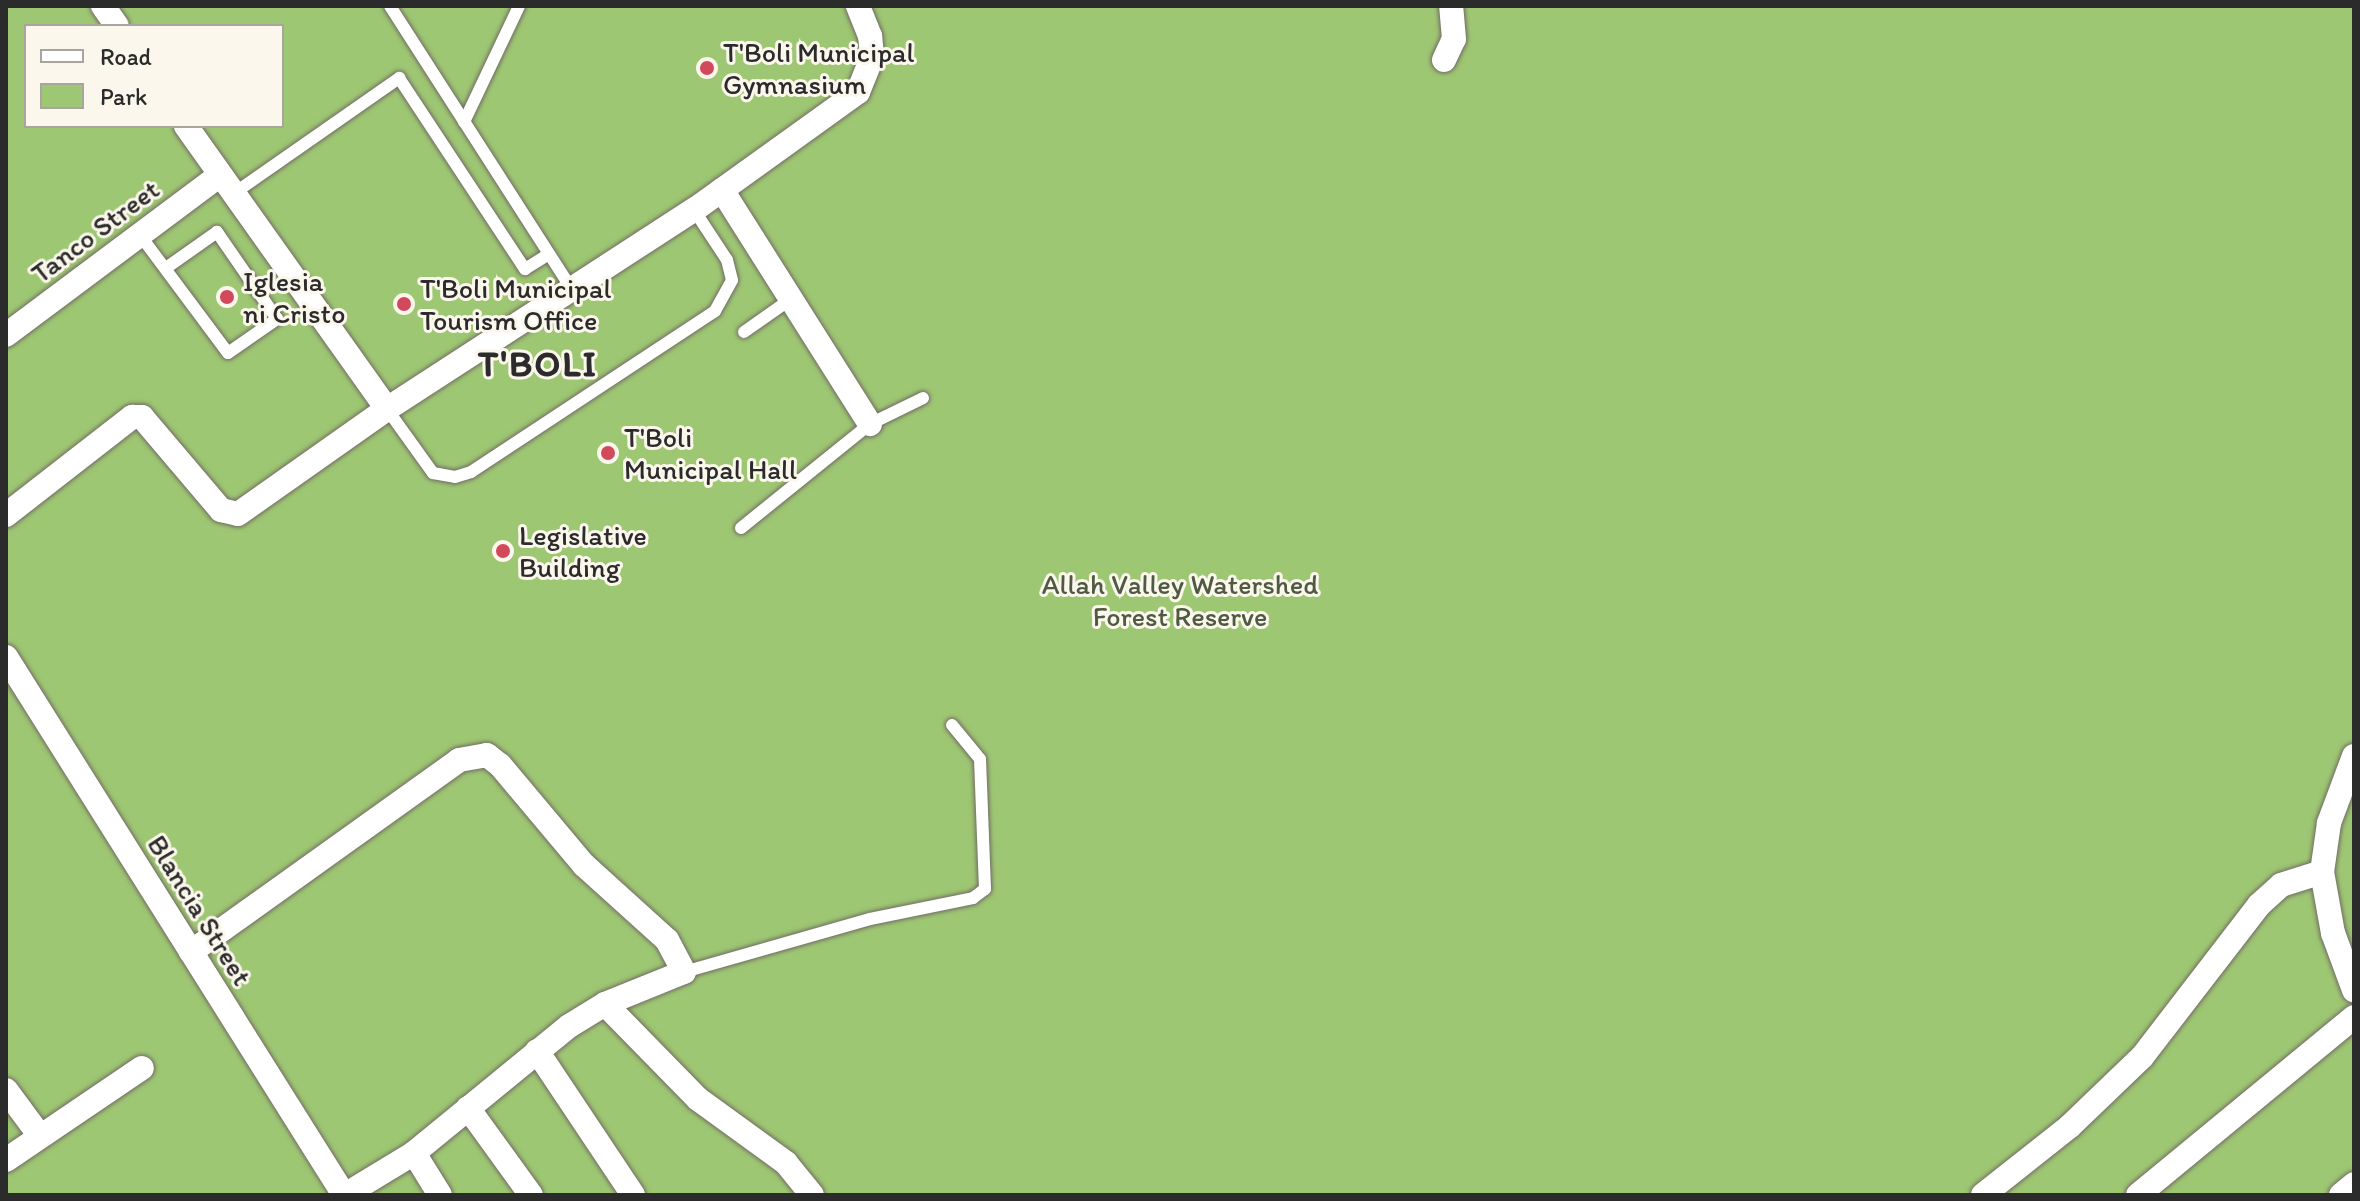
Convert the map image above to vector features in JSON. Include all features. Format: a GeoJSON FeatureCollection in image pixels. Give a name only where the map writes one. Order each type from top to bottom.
{"type":"FeatureCollection","features":[{"type":"Feature","properties":{"kind":"street"},"geometry":{"type":"LineString","coordinates":[[103,6],[116,24]]}},
{"type":"Feature","properties":{"kind":"street"},"geometry":{"type":"LineString","coordinates":[[6,515],[132,417],[142,417],[221,510],[238,514],[387,409],[694,210],[858,92],[872,57],[870,36],[858,6]]}},
{"type":"Feature","properties":{"kind":"street"},"geometry":{"type":"LineString","coordinates":[[1444,60],[1454,39],[1451,6]]}},
{"type":"Feature","properties":{"kind":"street"},"geometry":{"type":"LineString","coordinates":[[187,128],[387,409]]}},
{"type":"Feature","properties":{"kind":"street","name":"Tanco Street"},"geometry":{"type":"LineString","coordinates":[[6,335],[140,235],[226,185]]}},
{"type":"Feature","properties":{"kind":"street"},"geometry":{"type":"LineString","coordinates":[[722,190],[870,424]]}},
{"type":"Feature","properties":{"kind":"street","name":"Blancia Street"},"geometry":{"type":"LineString","coordinates":[[6,657],[191,952],[334,1190]]}},
{"type":"Feature","properties":{"kind":"street"},"geometry":{"type":"LineString","coordinates":[[191,952],[450,767],[487,755],[611,893],[667,940],[684,972],[605,1004],[537,1051],[414,1153],[334,1190]]}},
{"type":"Feature","properties":{"kind":"street"},"geometry":{"type":"LineString","coordinates":[[2354,756],[2329,823],[2322,872],[2333,933],[2354,990]]}},
{"type":"Feature","properties":{"kind":"street"},"geometry":{"type":"LineString","coordinates":[[1983,1195],[2070,1126],[2142,1057],[2259,905],[2281,885],[2322,872]]}},
{"type":"Feature","properties":{"kind":"street"},"geometry":{"type":"LineString","coordinates":[[605,1004],[698,1099],[786,1163],[812,1195]]}},
{"type":"Feature","properties":{"kind":"street"},"geometry":{"type":"LineString","coordinates":[[2138,1195],[2354,1017]]}},
{"type":"Feature","properties":{"kind":"street"},"geometry":{"type":"LineString","coordinates":[[537,1051],[633,1195]]}},
{"type":"Feature","properties":{"kind":"street"},"geometry":{"type":"LineString","coordinates":[[6,1160],[142,1068]]}},
{"type":"Feature","properties":{"kind":"street"},"geometry":{"type":"LineString","coordinates":[[6,1090],[40,1136]]}},
{"type":"Feature","properties":{"kind":"street"},"geometry":{"type":"LineString","coordinates":[[468,1108],[531,1195]]}},
{"type":"Feature","properties":{"kind":"street"},"geometry":{"type":"LineString","coordinates":[[414,1153],[440,1195]]}},
{"type":"Feature","properties":{"kind":"street"},"geometry":{"type":"LineString","coordinates":[[2341,1195],[2354,1184]]}},
{"type":"Feature","properties":{"kind":"lane"},"geometry":{"type":"LineString","coordinates":[[390,6],[572,289]]}},
{"type":"Feature","properties":{"kind":"lane"},"geometry":{"type":"LineString","coordinates":[[464,122],[519,6]]}},
{"type":"Feature","properties":{"kind":"lane"},"geometry":{"type":"LineString","coordinates":[[226,185],[399,78],[525,269],[549,254]]}},
{"type":"Feature","properties":{"kind":"lane"},"geometry":{"type":"LineString","coordinates":[[387,409],[433,473],[455,477],[484,464],[715,311],[732,280],[727,260],[694,210]]}},
{"type":"Feature","properties":{"kind":"lane"},"geometry":{"type":"LineString","coordinates":[[140,235],[228,353],[277,319],[217,232],[166,268]]}},
{"type":"Feature","properties":{"kind":"lane"},"geometry":{"type":"LineString","coordinates":[[744,332],[791,299]]}},
{"type":"Feature","properties":{"kind":"lane"},"geometry":{"type":"LineString","coordinates":[[741,528],[870,424],[923,398]]}},
{"type":"Feature","properties":{"kind":"lane"},"geometry":{"type":"LineString","coordinates":[[684,972],[870,919],[973,898],[985,889],[980,759],[970,740],[952,725]]}},
{"type":"Feature","properties":{"kind":"green space","name":"Allah Valley Watershed Forest Reserve"},"geometry":{"type":"Polygon","coordinates":[[[6,6],[2354,6],[2354,1195],[6,1195],[6,6]]]}},
{"type":"Feature","properties":{"kind":"place","name":"T'Boli Municipal Gymnasium"},"geometry":{"type":"Point","coordinates":[707,68]}},
{"type":"Feature","properties":{"kind":"place","name":"Iglesia ni Cristo"},"geometry":{"type":"Point","coordinates":[227,297]}},
{"type":"Feature","properties":{"kind":"place","name":"T'Boli Municipal Tourism Office"},"geometry":{"type":"Point","coordinates":[404,304]}},
{"type":"Feature","properties":{"kind":"place","name":"T'Boli Municipal Hall"},"geometry":{"type":"Point","coordinates":[608,453]}},
{"type":"Feature","properties":{"kind":"place","name":"Legislative Building"},"geometry":{"type":"Point","coordinates":[503,551]}},
{"type":"Feature","properties":{"kind":"district","name":"T'BOLI"},"geometry":{"type":"Point","coordinates":[538,364]}}]}
